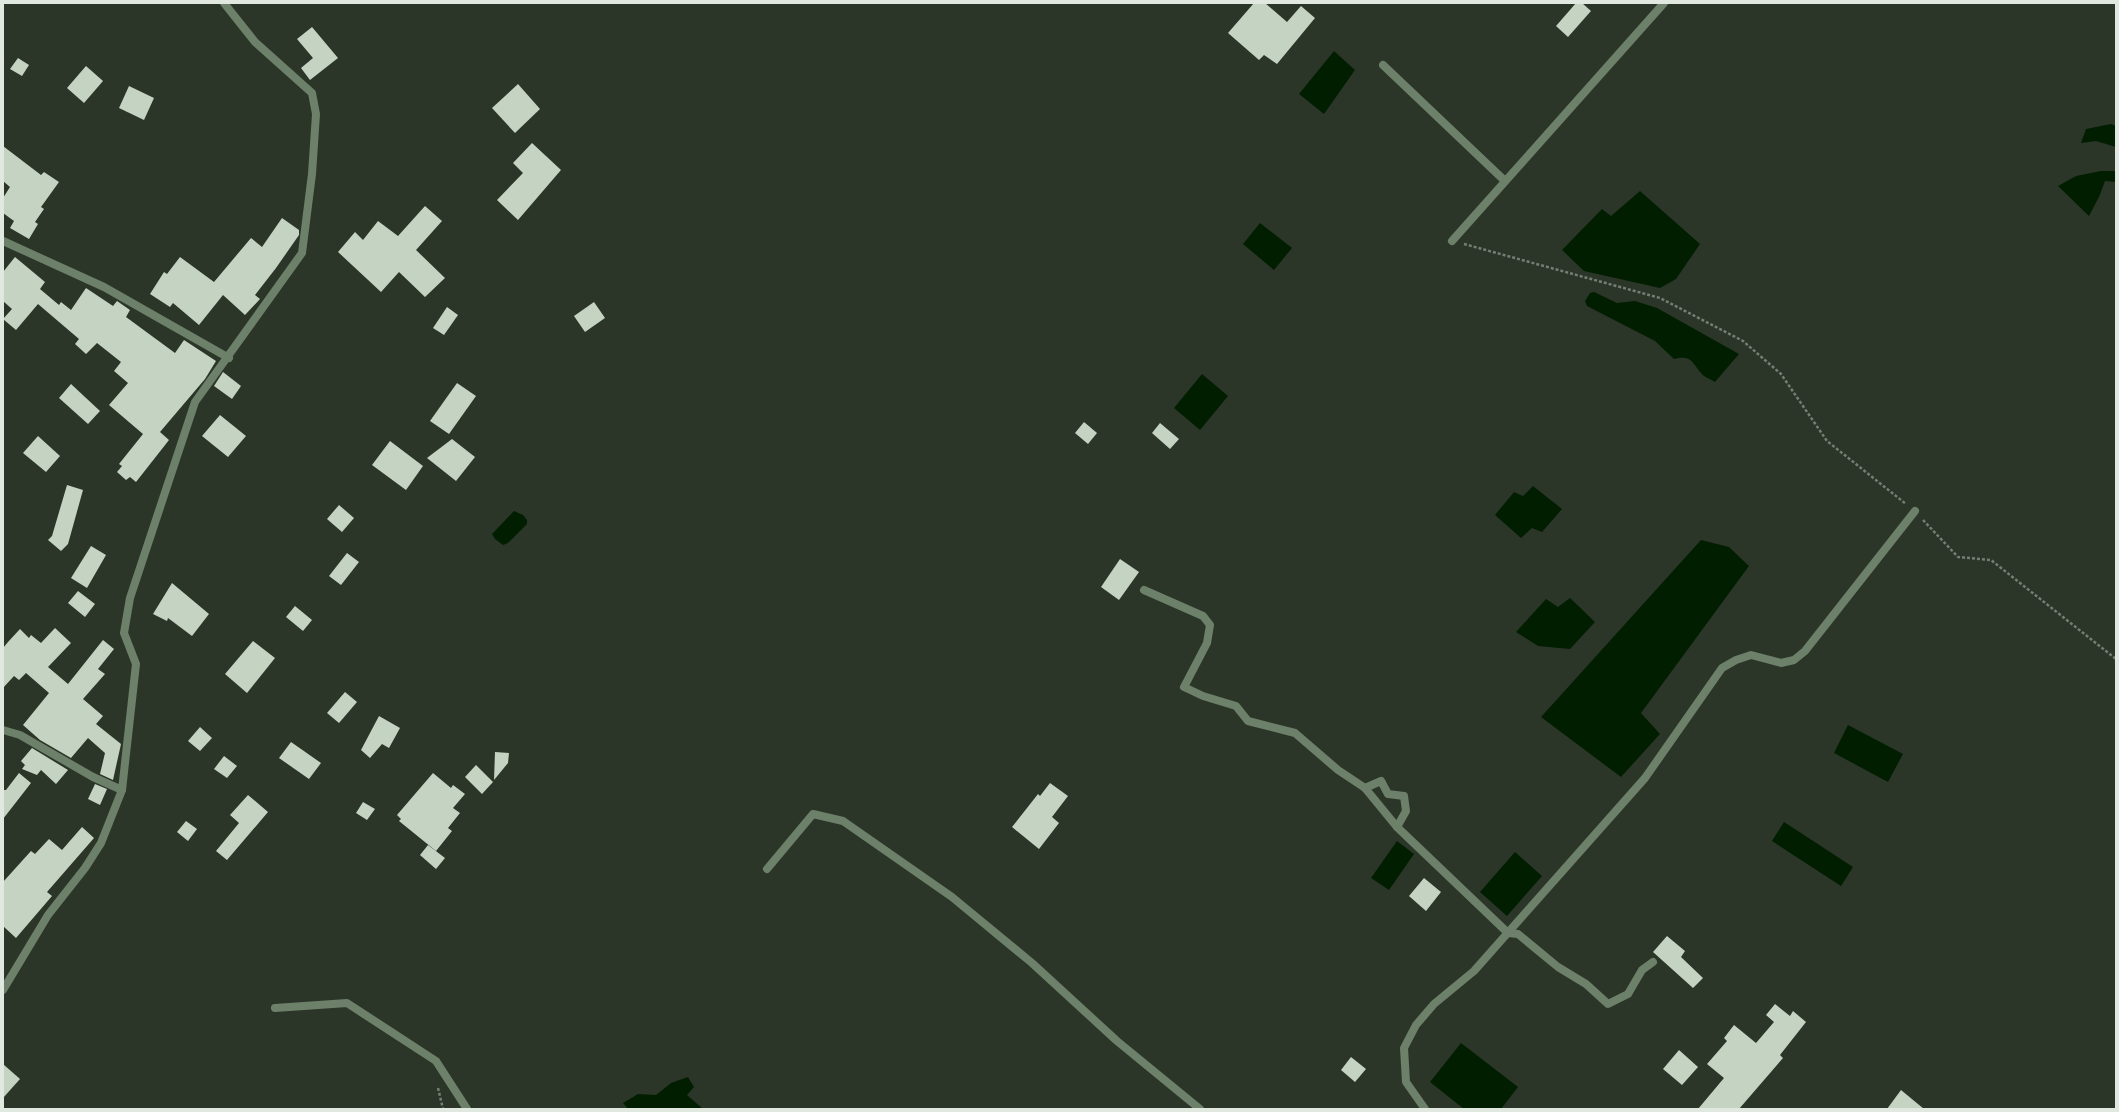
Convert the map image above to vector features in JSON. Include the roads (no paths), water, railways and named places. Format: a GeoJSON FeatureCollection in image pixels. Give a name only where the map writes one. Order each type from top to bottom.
{"type":"FeatureCollection","features":[{"type":"Feature","properties":{"kind":"street"},"geometry":{"type":"LineString","coordinates":[[3,990],[48,915],[85,868],[101,843],[122,790],[136,664],[124,634],[130,598],[195,402],[229,358],[302,253],[312,174],[316,114],[312,93],[255,42],[224,3]]}},
{"type":"Feature","properties":{"kind":"street"},"geometry":{"type":"LineString","coordinates":[[1452,241],[1664,3]]}},
{"type":"Feature","properties":{"kind":"street"},"geometry":{"type":"LineString","coordinates":[[1383,65],[1505,181]]}},
{"type":"Feature","properties":{"kind":"street"},"geometry":{"type":"LineString","coordinates":[[3,241],[104,287],[229,358]]}},
{"type":"Feature","properties":{"kind":"street"},"geometry":{"type":"LineString","coordinates":[[1425,1109],[1406,1082],[1404,1048],[1416,1025],[1434,1004],[1474,971],[1645,778],[1722,668],[1751,654],[1781,663],[1794,660],[1805,651],[1915,511]]}},
{"type":"Feature","properties":{"kind":"street"},"geometry":{"type":"LineString","coordinates":[[1144,590],[1203,616],[1210,625],[1207,643],[1184,687],[1203,696],[1236,706],[1248,720],[1295,733],[1338,770],[1365,788],[1397,827],[1508,933],[1518,934],[1558,967],[1586,984],[1608,1004],[1628,994],[1642,970],[1653,962]]}},
{"type":"Feature","properties":{"kind":"street"},"geometry":{"type":"LineString","coordinates":[[3,730],[20,735],[93,777],[122,790]]}},
{"type":"Feature","properties":{"kind":"street"},"geometry":{"type":"LineString","coordinates":[[1365,788],[1381,780],[1388,794],[1404,796],[1406,811],[1397,827]]}},
{"type":"Feature","properties":{"kind":"street"},"geometry":{"type":"LineString","coordinates":[[767,868],[813,814],[843,821],[952,897],[1032,963],[1117,1041],[1200,1109]]}},
{"type":"Feature","properties":{"kind":"street"},"geometry":{"type":"LineString","coordinates":[[275,1008],[347,1003],[436,1061],[467,1109]]}}]}
